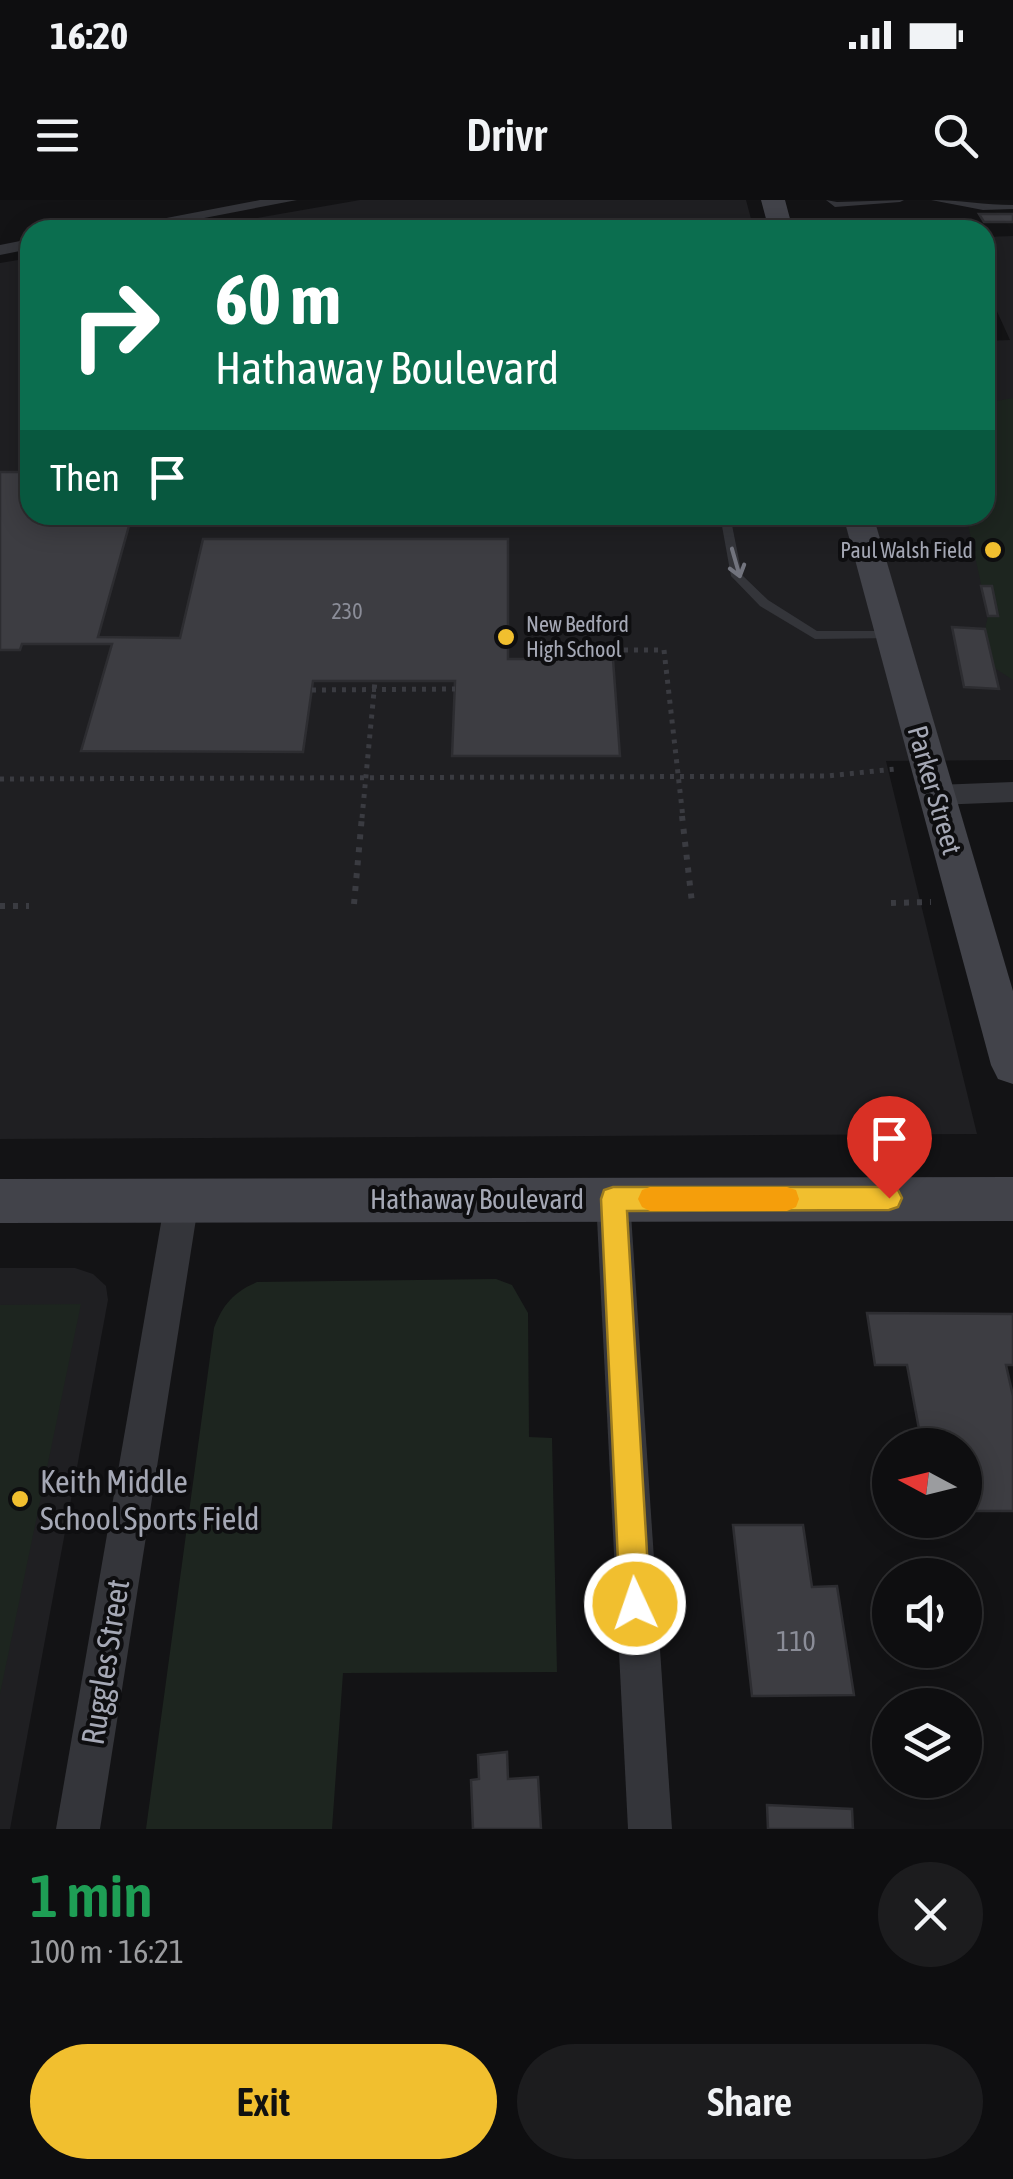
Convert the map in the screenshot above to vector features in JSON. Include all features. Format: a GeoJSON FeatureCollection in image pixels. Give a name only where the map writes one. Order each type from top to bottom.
{"type":"FeatureCollection","features":[{"type":"Feature","properties":{"kind":"main road","name":"Parker Street"},"geometry":{"type":"LineString","coordinates":[[861,525],[1013,1064]]}},
{"type":"Feature","properties":{"kind":"main road","name":"Hathaway Boulevard"},"geometry":{"type":"LineString","coordinates":[[0,1201],[1013,1199]]}},
{"type":"Feature","properties":{"kind":"street"},"geometry":{"type":"LineString","coordinates":[[171,220],[290,200]]}},
{"type":"Feature","properties":{"kind":"street"},"geometry":{"type":"LineString","coordinates":[[936,795],[1013,792]]}},
{"type":"Feature","properties":{"kind":"street"},"geometry":{"type":"LineString","coordinates":[[613,1199],[650,1829]]}},
{"type":"Feature","properties":{"kind":"street","name":"Ruggles Street"},"geometry":{"type":"LineString","coordinates":[[78,1829],[182,1200]]}},
{"type":"Feature","properties":{"kind":"lane"},"geometry":{"type":"LineString","coordinates":[[830,200],[834,206],[900,200]]}},
{"type":"Feature","properties":{"kind":"lane"},"geometry":{"type":"LineString","coordinates":[[934,200],[983,208],[1013,207]]}},
{"type":"Feature","properties":{"kind":"lane"},"geometry":{"type":"LineString","coordinates":[[727,525],[737,576],[764,603],[815,635],[891,635]]}},
{"type":"Feature","properties":{"kind":"path"},"geometry":{"type":"LineString","coordinates":[[604,659],[603,650],[664,650],[692,903]]}},
{"type":"Feature","properties":{"kind":"path"},"geometry":{"type":"LineString","coordinates":[[354,904],[375,681]]}},
{"type":"Feature","properties":{"kind":"path"},"geometry":{"type":"LineString","coordinates":[[312,690],[455,690]]}},
{"type":"Feature","properties":{"kind":"path"},"geometry":{"type":"LineString","coordinates":[[0,779],[827,776],[896,768]]}},
{"type":"Feature","properties":{"kind":"path"},"geometry":{"type":"LineString","coordinates":[[891,903],[932,902]]}},
{"type":"Feature","properties":{"kind":"path"},"geometry":{"type":"LineString","coordinates":[[0,906],[28,906]]}},
{"type":"Feature","properties":{"kind":"shaded area"},"geometry":{"type":"Polygon","coordinates":[[[360,200],[746,200],[751,220],[246,220],[360,200]]]}},
{"type":"Feature","properties":{"kind":"shaded area","name":"New Bedford High School"},"geometry":{"type":"Polygon","coordinates":[[[1013,236],[1013,760],[886,761],[977,1134],[0,1139],[0,263],[20,260],[20,525],[995,525],[995,341],[1010,340],[995,307],[995,237],[1013,236]]]}},
{"type":"Feature","properties":{"kind":"shaded area","name":"Paul Walsh Field"},"geometry":{"type":"Polygon","coordinates":[[[1013,398],[1013,680],[993,667],[985,629],[988,616],[968,525],[995,525],[995,401],[1013,398]]]}},
{"type":"Feature","properties":{"kind":"shaded area"},"geometry":{"type":"Polygon","coordinates":[[[0,1268],[75,1268],[93,1274],[106,1286],[108,1300],[10,1829],[0,1829],[0,1268]]]}},
{"type":"Feature","properties":{"kind":"shaded area"},"geometry":{"type":"Polygon","coordinates":[[[496,1279],[512,1285],[528,1313],[529,1437],[552,1438],[557,1672],[343,1673],[332,1829],[146,1829],[214,1328],[221,1312],[242,1290],[257,1282],[496,1279]]]}},
{"type":"Feature","properties":{"kind":"shaded area","name":"Keith Middle School Sports Field"},"geometry":{"type":"Polygon","coordinates":[[[81,1304],[0,1694],[0,1305],[81,1304]]]}},
{"type":"Feature","properties":{"kind":"building"},"geometry":{"type":"Polygon","coordinates":[[[979,214],[1013,214],[1013,222],[983,220],[979,214]]]}},
{"type":"Feature","properties":{"kind":"building","name":"New Bedford High School"},"geometry":{"type":"Polygon","coordinates":[[[0,472],[20,472],[20,525],[129,525],[98,637],[180,638],[203,539],[508,539],[508,659],[613,659],[620,756],[452,756],[455,681],[313,681],[303,752],[81,751],[112,644],[22,644],[20,650],[0,650],[0,472]]]}},
{"type":"Feature","properties":{"kind":"building"},"geometry":{"type":"Polygon","coordinates":[[[981,586],[992,586],[998,616],[988,616],[981,586]]]}},
{"type":"Feature","properties":{"kind":"building"},"geometry":{"type":"Polygon","coordinates":[[[952,627],[985,629],[999,689],[964,687],[952,627]]]}},
{"type":"Feature","properties":{"kind":"building"},"geometry":{"type":"Polygon","coordinates":[[[867,1313],[1013,1314],[1013,1365],[1006,1365],[1013,1396],[1013,1511],[982,1511],[982,1428],[919,1428],[907,1365],[875,1365],[867,1313]]]}},
{"type":"Feature","properties":{"kind":"building"},"geometry":{"type":"Polygon","coordinates":[[[733,1525],[803,1525],[812,1587],[837,1586],[854,1695],[752,1696],[733,1525]]]}},
{"type":"Feature","properties":{"kind":"building"},"geometry":{"type":"Polygon","coordinates":[[[507,1752],[508,1779],[538,1777],[541,1829],[473,1829],[471,1780],[479,1779],[478,1755],[507,1752]]]}},
{"type":"Feature","properties":{"kind":"building"},"geometry":{"type":"Polygon","coordinates":[[[767,1805],[852,1809],[853,1829],[768,1829],[767,1805]]]}},
{"type":"Feature","properties":{"kind":"slow traffic"},"geometry":{"type":"LineString","coordinates":[[650,1199],[787,1199]]}},
{"type":"Feature","properties":{"kind":"place","name":"Paul Walsh Field"},"geometry":{"type":"Point","coordinates":[993,550]}},
{"type":"Feature","properties":{"kind":"place","name":"New Bedford High School"},"geometry":{"type":"Point","coordinates":[506,637]}},
{"type":"Feature","properties":{"kind":"place","name":"Keith Middle School Sports Field"},"geometry":{"type":"Point","coordinates":[20,1499]}},
{"type":"Feature","properties":{"kind":"route"},"geometry":{"type":"LineString","coordinates":[[635,1604],[613,1199],[889,1198]]}}]}
